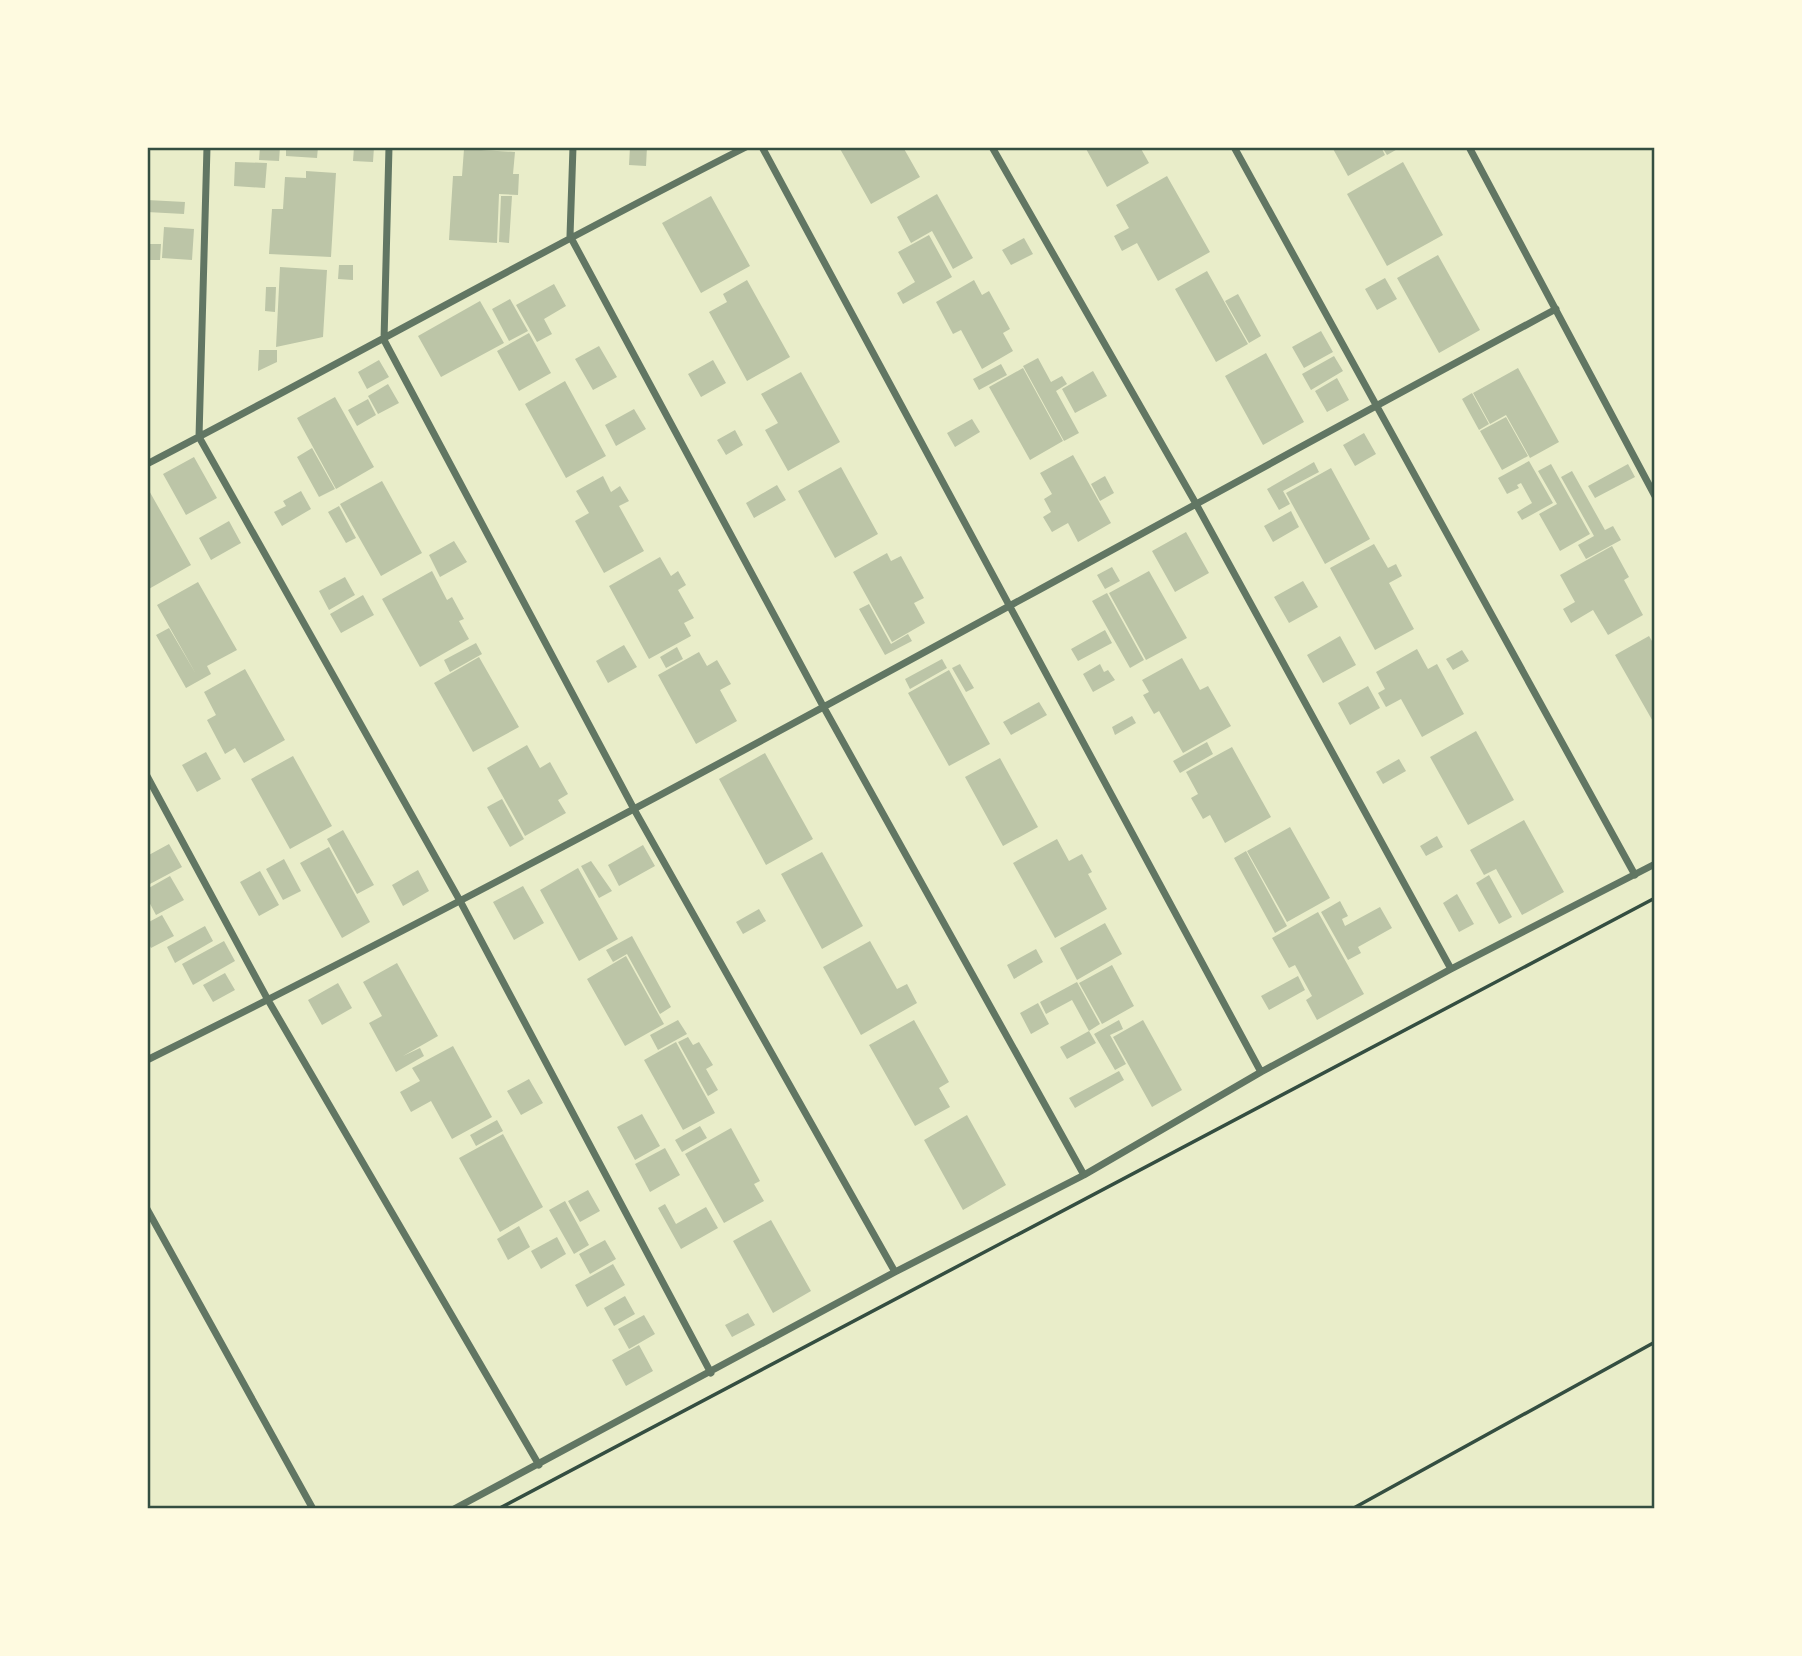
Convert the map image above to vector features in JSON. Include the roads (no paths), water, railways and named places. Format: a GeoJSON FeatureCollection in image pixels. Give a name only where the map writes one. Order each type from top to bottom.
{"type":"FeatureCollection","features":[{"type":"Feature","properties":{"kind":"street"},"geometry":{"type":"LineString","coordinates":[[207,147],[200,437],[459,899],[711,1373]]}},
{"type":"Feature","properties":{"kind":"street"},"geometry":{"type":"LineString","coordinates":[[389,147],[384,340],[635,811],[895,1272]]}},
{"type":"Feature","properties":{"kind":"street"},"geometry":{"type":"LineString","coordinates":[[573,147],[570,236],[823,706],[1084,1175]]}},
{"type":"Feature","properties":{"kind":"street"},"geometry":{"type":"LineString","coordinates":[[147,464],[384,340],[570,236],[746,147]]}},
{"type":"Feature","properties":{"kind":"street"},"geometry":{"type":"LineString","coordinates":[[762,147],[1261,1072]]}},
{"type":"Feature","properties":{"kind":"street"},"geometry":{"type":"LineString","coordinates":[[992,147],[1195,502],[1451,969]]}},
{"type":"Feature","properties":{"kind":"street"},"geometry":{"type":"LineString","coordinates":[[1234,147],[1635,875]]}},
{"type":"Feature","properties":{"kind":"street"},"geometry":{"type":"LineString","coordinates":[[1469,147],[1655,496]]}},
{"type":"Feature","properties":{"kind":"street"},"geometry":{"type":"LineString","coordinates":[[147,1060],[635,811],[1195,502],[1556,309]]}},
{"type":"Feature","properties":{"kind":"street"},"geometry":{"type":"LineString","coordinates":[[147,776],[268,1000],[539,1465]]}},
{"type":"Feature","properties":{"kind":"street"},"geometry":{"type":"LineString","coordinates":[[454,1509],[895,1272],[1084,1175],[1261,1072],[1451,969],[1655,864]]}},
{"type":"Feature","properties":{"kind":"street"},"geometry":{"type":"LineString","coordinates":[[147,1209],[313,1509]]}}]}
